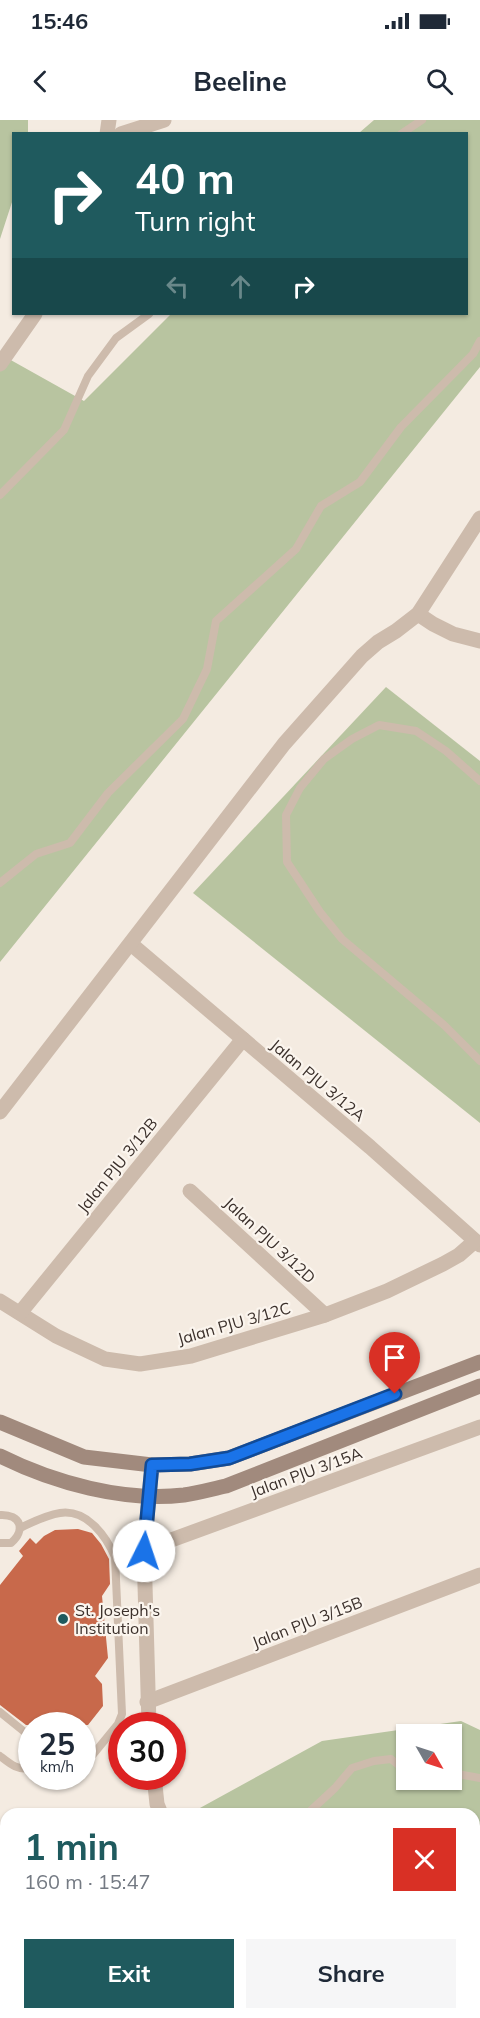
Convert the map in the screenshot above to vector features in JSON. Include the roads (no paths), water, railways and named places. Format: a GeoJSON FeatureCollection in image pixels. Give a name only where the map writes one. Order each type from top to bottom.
{"type":"FeatureCollection","features":[{"type":"Feature","properties":{"kind":"main road"},"geometry":{"type":"LineString","coordinates":[[0,1422],[84,1457],[152,1465],[190,1464],[229,1458],[480,1362]]}},
{"type":"Feature","properties":{"kind":"main road"},"geometry":{"type":"LineString","coordinates":[[0,1456],[44,1476],[71,1485],[147,1496],[185,1495],[225,1486],[480,1386]]}},
{"type":"Feature","properties":{"kind":"street"},"geometry":{"type":"LineString","coordinates":[[127,132],[164,120]]}},
{"type":"Feature","properties":{"kind":"street"},"geometry":{"type":"LineString","coordinates":[[0,364],[34,315]]}},
{"type":"Feature","properties":{"kind":"street"},"geometry":{"type":"LineString","coordinates":[[0,1112],[284,744],[331,690],[378,642],[418,614],[480,518]]}},
{"type":"Feature","properties":{"kind":"street"},"geometry":{"type":"LineString","coordinates":[[418,614],[453,634],[480,641]]}},
{"type":"Feature","properties":{"kind":"street","name":"Jalan PJU 3/12A"},"geometry":{"type":"LineString","coordinates":[[131,944],[370,1147],[477,1243]]}},
{"type":"Feature","properties":{"kind":"street","name":"Jalan PJU 3/12B"},"geometry":{"type":"LineString","coordinates":[[20,1313],[243,1039]]}},
{"type":"Feature","properties":{"kind":"street","name":"Jalan PJU 3/12D"},"geometry":{"type":"LineString","coordinates":[[190,1191],[325,1315]]}},
{"type":"Feature","properties":{"kind":"street","name":"Jalan PJU 3/12C"},"geometry":{"type":"LineString","coordinates":[[0,1301],[56,1336],[105,1359],[140,1365],[190,1356],[325,1315],[387,1291],[443,1264],[477,1243]]}},
{"type":"Feature","properties":{"kind":"street","name":"Jalan PJU 3/15A"},"geometry":{"type":"LineString","coordinates":[[144,1551],[480,1427]]}},
{"type":"Feature","properties":{"kind":"street"},"geometry":{"type":"LineString","coordinates":[[148,1712],[144,1551],[147,1496],[152,1465]]}},
{"type":"Feature","properties":{"kind":"street","name":"Jalan PJU 3/15B"},"geometry":{"type":"LineString","coordinates":[[147,1702],[480,1575]]}},
{"type":"Feature","properties":{"kind":"street"},"geometry":{"type":"LineString","coordinates":[[156,1790],[159,1808]]}},
{"type":"Feature","properties":{"kind":"lane"},"geometry":{"type":"LineString","coordinates":[[403,132],[422,120]]}},
{"type":"Feature","properties":{"kind":"lane"},"geometry":{"type":"LineString","coordinates":[[0,495],[64,430],[88,376],[116,338],[148,315]]}},
{"type":"Feature","properties":{"kind":"lane"},"geometry":{"type":"LineString","coordinates":[[0,883],[36,854],[70,843],[108,793],[183,719],[207,669],[216,621],[296,549],[321,506],[360,482],[401,427],[473,354],[480,341]]}},
{"type":"Feature","properties":{"kind":"lane"},"geometry":{"type":"LineString","coordinates":[[480,781],[446,751],[416,731],[379,725],[351,739],[324,759],[300,788],[286,815],[287,862],[320,912],[342,939],[444,1025],[480,1061]]}},
{"type":"Feature","properties":{"kind":"lane"},"geometry":{"type":"LineString","coordinates":[[20,1528],[62,1512],[72,1514],[99,1529],[108,1541],[115,1557],[122,1714],[118,1725],[96,1751]]}},
{"type":"Feature","properties":{"kind":"lane"},"geometry":{"type":"LineString","coordinates":[[0,1515],[9,1515],[17,1520],[20,1528],[18,1537],[11,1543],[0,1543]]}},
{"type":"Feature","properties":{"kind":"lane"},"geometry":{"type":"LineString","coordinates":[[0,1712],[18,1727]]}},
{"type":"Feature","properties":{"kind":"lane"},"geometry":{"type":"LineString","coordinates":[[0,1756],[18,1768]]}},
{"type":"Feature","properties":{"kind":"lane"},"geometry":{"type":"LineString","coordinates":[[313,1808],[352,1768],[374,1761],[391,1759],[396,1763]]}},
{"type":"Feature","properties":{"kind":"lane"},"geometry":{"type":"LineString","coordinates":[[462,1775],[480,1778]]}},
{"type":"Feature","properties":{"kind":"place","name":"St. Joseph's Institution"},"geometry":{"type":"Point","coordinates":[63,1619]}}]}
